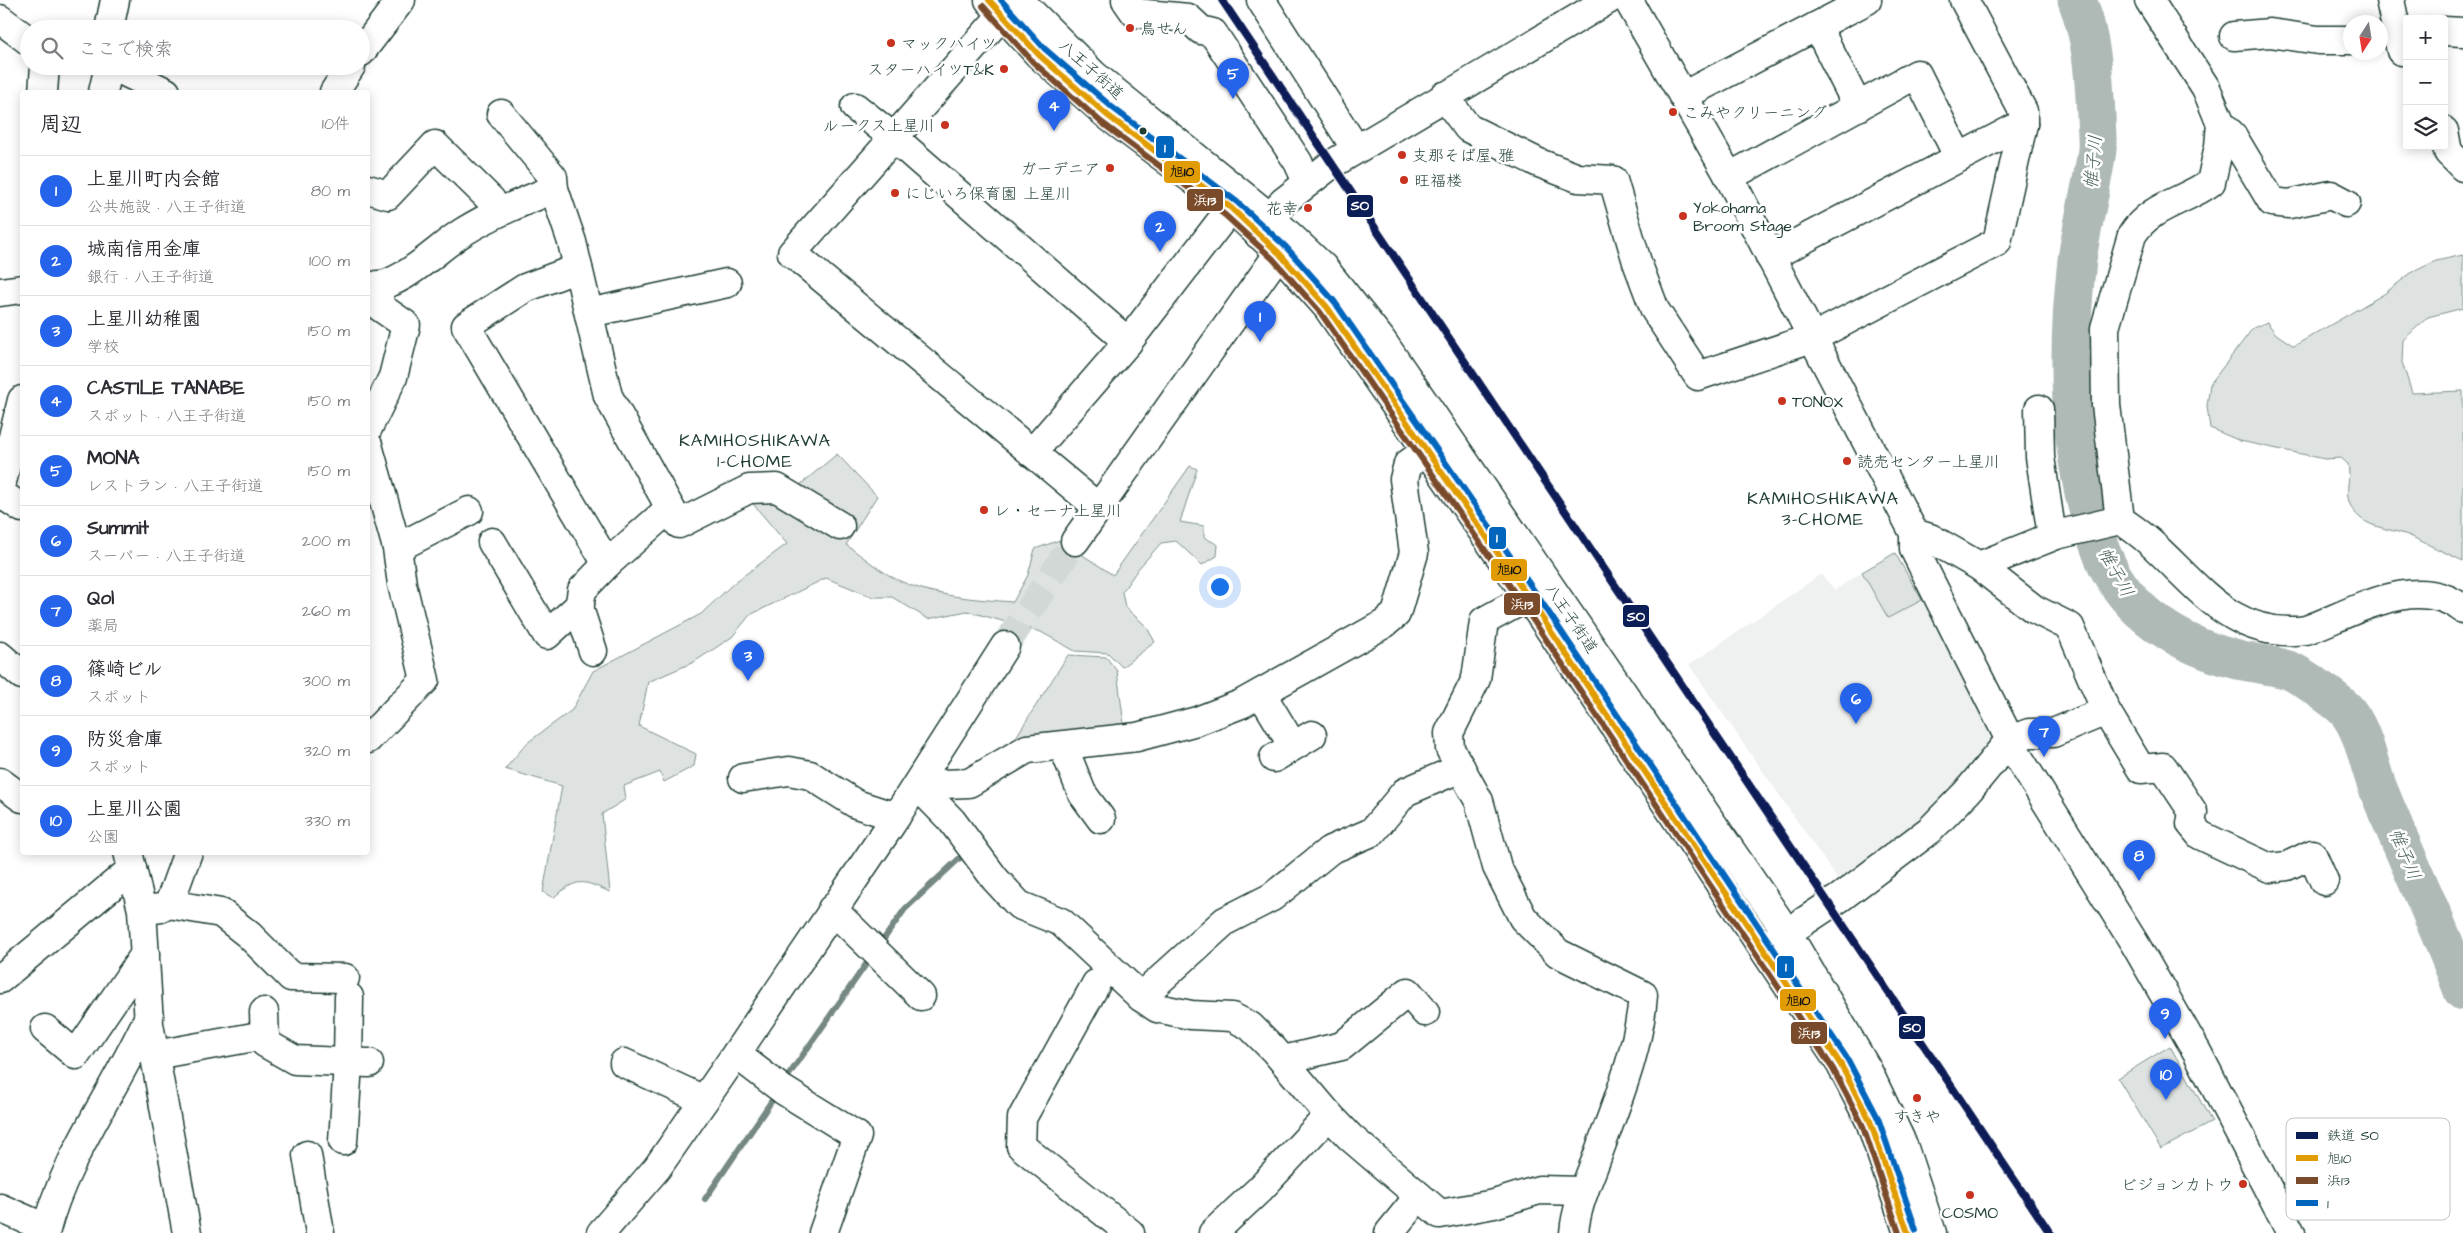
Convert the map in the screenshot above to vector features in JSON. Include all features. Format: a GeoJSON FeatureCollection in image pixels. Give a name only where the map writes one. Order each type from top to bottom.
{"type":"FeatureCollection","features":[{"type":"Feature","properties":{"kind":"main road"},"geometry":{"type":"LineString","coordinates":[[111,20],[115,0]]}},
{"type":"Feature","properties":{"kind":"main road"},"geometry":{"type":"LineString","coordinates":[[370,40],[401,0]]}},
{"type":"Feature","properties":{"kind":"main road"},"geometry":{"type":"LineString","coordinates":[[1126,0],[1135,12],[1188,18],[1201,30],[1213,33],[1298,162],[1306,182]]}},
{"type":"Feature","properties":{"kind":"main road"},"geometry":{"type":"LineString","coordinates":[[1260,0],[1356,149]]}},
{"type":"Feature","properties":{"kind":"main road"},"geometry":{"type":"LineString","coordinates":[[1075,541],[1270,235],[1283,202],[1306,182],[1356,149],[1608,0]]}},
{"type":"Feature","properties":{"kind":"main road"},"geometry":{"type":"LineString","coordinates":[[1628,0],[1729,177],[1914,533],[1914,549],[2010,740],[2135,944],[2197,1052],[2291,1233]]}},
{"type":"Feature","properties":{"kind":"main road"},"geometry":{"type":"LineString","coordinates":[[1682,96],[1867,0]]}},
{"type":"Feature","properties":{"kind":"main road"},"geometry":{"type":"LineString","coordinates":[[1444,96],[1468,128],[1539,163],[1578,178],[1613,180],[1637,262],[1654,310],[1698,376],[1812,338],[1997,242],[2023,124],[2023,111],[1964,0]]}},
{"type":"Feature","properties":{"kind":"main road"},"geometry":{"type":"LineString","coordinates":[[2149,0],[2206,88],[2221,124],[2232,135],[2272,202],[2288,204],[2331,195],[2346,203]]}},
{"type":"Feature","properties":{"kind":"main road"},"geometry":{"type":"LineString","coordinates":[[2390,0],[2398,41]]}},
{"type":"Feature","properties":{"kind":"main road"},"geometry":{"type":"LineString","coordinates":[[1003,5],[894,138],[792,253],[1088,499]]}},
{"type":"Feature","properties":{"kind":"main road","name":"八王子街道"},"geometry":{"type":"LineString","coordinates":[[1003,5],[1039,55],[1107,115],[1231,208],[1270,235],[1324,267],[1380,338],[1437,443],[1528,598],[1841,1065],[1870,1121],[1908,1233]]}},
{"type":"Feature","properties":{"kind":"main road","name":"八王子街道"},"geometry":{"type":"LineString","coordinates":[[1003,5],[1094,75],[1270,235],[1437,443],[1788,934],[1867,1069],[1903,1145],[1932,1233]]}},
{"type":"Feature","properties":{"kind":"main road"},"geometry":{"type":"LineString","coordinates":[[0,19],[20,34]]}},
{"type":"Feature","properties":{"kind":"main road"},"geometry":{"type":"LineString","coordinates":[[1818,26],[1858,106]]}},
{"type":"Feature","properties":{"kind":"main road"},"geometry":{"type":"LineString","coordinates":[[2448,31],[2463,32]]}},
{"type":"Feature","properties":{"kind":"main road"},"geometry":{"type":"LineString","coordinates":[[2234,36],[2270,33],[2318,40],[2343,40]]}},
{"type":"Feature","properties":{"kind":"main road"},"geometry":{"type":"LineString","coordinates":[[1729,177],[1917,74],[1959,158]]}},
{"type":"Feature","properties":{"kind":"main road"},"geometry":{"type":"LineString","coordinates":[[44,90],[45,75]]}},
{"type":"Feature","properties":{"kind":"main road"},"geometry":{"type":"LineString","coordinates":[[104,90],[108,75]]}},
{"type":"Feature","properties":{"kind":"main road"},"geometry":{"type":"LineString","coordinates":[[129,75],[162,90]]}},
{"type":"Feature","properties":{"kind":"main road"},"geometry":{"type":"LineString","coordinates":[[335,90],[346,75]]}},
{"type":"Feature","properties":{"kind":"main road"},"geometry":{"type":"LineString","coordinates":[[855,107],[894,138],[1128,342]]}},
{"type":"Feature","properties":{"kind":"main road"},"geometry":{"type":"LineString","coordinates":[[502,114],[553,177],[554,189],[578,268],[608,396],[679,524],[749,489],[777,488],[840,526]]}},
{"type":"Feature","properties":{"kind":"main road"},"geometry":{"type":"LineString","coordinates":[[1770,258],[2023,124]]}},
{"type":"Feature","properties":{"kind":"main road"},"geometry":{"type":"LineString","coordinates":[[2120,520],[2106,405],[2106,328],[2132,235],[2140,222],[2152,212],[2198,191],[2211,182],[2219,146],[2221,124]]}},
{"type":"Feature","properties":{"kind":"main road"},"geometry":{"type":"LineString","coordinates":[[370,190],[388,196],[435,145],[491,200]]}},
{"type":"Feature","properties":{"kind":"main road"},"geometry":{"type":"LineString","coordinates":[[2448,150],[2463,167]]}},
{"type":"Feature","properties":{"kind":"main road"},"geometry":{"type":"LineString","coordinates":[[370,424],[393,377],[406,325],[380,308],[373,286],[401,277],[432,257],[461,233],[502,210],[554,189]]}},
{"type":"Feature","properties":{"kind":"main road"},"geometry":{"type":"LineString","coordinates":[[1032,452],[1128,342],[1231,208]]}},
{"type":"Feature","properties":{"kind":"main road"},"geometry":{"type":"LineString","coordinates":[[578,268],[525,288],[466,326],[607,564]]}},
{"type":"Feature","properties":{"kind":"main road"},"geometry":{"type":"LineString","coordinates":[[588,313],[727,284]]}},
{"type":"Feature","properties":{"kind":"main road"},"geometry":{"type":"LineString","coordinates":[[0,292],[20,289]]}},
{"type":"Feature","properties":{"kind":"main road"},"geometry":{"type":"LineString","coordinates":[[20,408],[0,492],[20,507]]}},
{"type":"Feature","properties":{"kind":"main road"},"geometry":{"type":"LineString","coordinates":[[2039,409],[2040,457],[2054,536]]}},
{"type":"Feature","properties":{"kind":"main road"},"geometry":{"type":"LineString","coordinates":[[917,784],[968,783],[1027,749],[1150,735],[1198,721],[1241,704],[1384,624],[1396,614],[1414,553],[1404,479],[1408,464],[1437,443]]}},
{"type":"Feature","properties":{"kind":"main road"},"geometry":{"type":"LineString","coordinates":[[370,452],[397,548],[402,584],[425,680],[370,737]]}},
{"type":"Feature","properties":{"kind":"main road"},"geometry":{"type":"LineString","coordinates":[[594,651],[580,605],[582,590],[607,564],[670,508]]}},
{"type":"Feature","properties":{"kind":"main road"},"geometry":{"type":"LineString","coordinates":[[397,548],[470,511]]}},
{"type":"Feature","properties":{"kind":"main road"},"geometry":{"type":"LineString","coordinates":[[1979,566],[2054,536],[2120,520],[2141,532],[2224,612],[2255,627],[2288,632],[2306,630],[2406,593],[2434,595],[2455,602],[2463,609]]}},
{"type":"Feature","properties":{"kind":"main road"},"geometry":{"type":"LineString","coordinates":[[1914,533],[1930,538],[1979,566],[2034,609],[2070,627],[2106,711],[2141,769],[2163,767],[2193,812],[2191,824],[2200,835],[2270,868],[2287,866],[2312,854],[2324,881]]}},
{"type":"Feature","properties":{"kind":"main road"},"geometry":{"type":"LineString","coordinates":[[492,542],[548,635],[580,605]]}},
{"type":"Feature","properties":{"kind":"main road"},"geometry":{"type":"LineString","coordinates":[[1528,598],[1484,621],[1476,679],[1449,733],[1450,749],[1479,801],[1497,867],[1524,918],[1558,953],[1642,995],[1641,1024],[1626,1075],[1584,1191],[1574,1233]]}},
{"type":"Feature","properties":{"kind":"main road"},"geometry":{"type":"LineString","coordinates":[[601,1233],[657,1168],[736,1054],[832,908],[896,817],[1005,646]]}},
{"type":"Feature","properties":{"kind":"main road"},"geometry":{"type":"LineString","coordinates":[[0,656],[20,673]]}},
{"type":"Feature","properties":{"kind":"main road"},"geometry":{"type":"LineString","coordinates":[[1261,693],[1293,746]]}},
{"type":"Feature","properties":{"kind":"main road"},"geometry":{"type":"LineString","coordinates":[[1764,948],[1842,897],[1930,830],[1967,792],[2010,740],[2029,733],[2053,733],[2106,711]]}},
{"type":"Feature","properties":{"kind":"main road"},"geometry":{"type":"LineString","coordinates":[[1063,746],[1082,793],[1101,819]]}},
{"type":"Feature","properties":{"kind":"main road"},"geometry":{"type":"LineString","coordinates":[[1141,997],[1225,920],[1272,896],[1330,850],[1372,832],[1406,792],[1461,768]]}},
{"type":"Feature","properties":{"kind":"main road"},"geometry":{"type":"LineString","coordinates":[[743,778],[789,771],[810,775],[856,804],[896,817]]}},
{"type":"Feature","properties":{"kind":"main road"},"geometry":{"type":"LineString","coordinates":[[0,782],[20,797]]}},
{"type":"Feature","properties":{"kind":"main road"},"geometry":{"type":"LineString","coordinates":[[917,784],[952,821],[995,879],[1019,905],[1061,922],[1101,974],[1157,1008],[1191,1015],[1232,1017],[1250,1026],[1283,1060],[1329,1115],[1440,1214],[1494,1204],[1539,1190],[1584,1191]]}},
{"type":"Feature","properties":{"kind":"main road"},"geometry":{"type":"LineString","coordinates":[[169,904],[187,855]]}},
{"type":"Feature","properties":{"kind":"main road"},"geometry":{"type":"LineString","coordinates":[[0,979],[130,861],[142,910],[149,1016],[155,1055],[188,1233]]}},
{"type":"Feature","properties":{"kind":"main road"},"geometry":{"type":"LineString","coordinates":[[142,910],[161,908],[169,904],[221,913],[249,935],[291,977],[347,988],[358,1063],[343,1141]]}},
{"type":"Feature","properties":{"kind":"main road"},"geometry":{"type":"LineString","coordinates":[[832,908],[921,996]]}},
{"type":"Feature","properties":{"kind":"main road"},"geometry":{"type":"LineString","coordinates":[[45,1029],[76,1056],[145,954]]}},
{"type":"Feature","properties":{"kind":"main road"},"geometry":{"type":"LineString","coordinates":[[1101,974],[1022,1118],[1021,1146],[1130,1233]]}},
{"type":"Feature","properties":{"kind":"main road"},"geometry":{"type":"LineString","coordinates":[[1283,1060],[1342,1046],[1408,992],[1425,1012]]}},
{"type":"Feature","properties":{"kind":"main road"},"geometry":{"type":"LineString","coordinates":[[0,1208],[45,1230],[71,1167],[133,1051],[149,1016]]}},
{"type":"Feature","properties":{"kind":"main road"},"geometry":{"type":"LineString","coordinates":[[155,1055],[265,1023],[265,1043],[296,1060],[358,1063]]}},
{"type":"Feature","properties":{"kind":"main road"},"geometry":{"type":"LineString","coordinates":[[736,1054],[783,1090],[857,1136],[823,1233]]}},
{"type":"Feature","properties":{"kind":"main road"},"geometry":{"type":"LineString","coordinates":[[624,1063],[704,1100]]}},
{"type":"Feature","properties":{"kind":"main road"},"geometry":{"type":"LineString","coordinates":[[1213,1233],[1260,1189],[1329,1115]]}},
{"type":"Feature","properties":{"kind":"main road"},"geometry":{"type":"LineString","coordinates":[[307,1155],[320,1233]]}},
{"type":"Feature","properties":{"kind":"main road"},"geometry":{"type":"LineString","coordinates":[[1379,1231],[1420,1196]]}},
{"type":"Feature","properties":{"kind":"main road"},"geometry":{"type":"LineString","coordinates":[[2266,1233],[2273,1200]]}},
{"type":"Feature","properties":{"kind":"shaded area"},"geometry":{"type":"Polygon","coordinates":[[[2463,255],[2463,308],[2428,317],[2403,340],[2402,362],[2412,393],[2463,391],[2463,561],[2410,536],[2375,526],[2360,517],[2349,502],[2348,464],[2341,458],[2325,459],[2240,441],[2210,428],[2207,406],[2210,384],[2253,328],[2267,322],[2276,334],[2294,346],[2384,294],[2411,273],[2436,261],[2463,255]]]}},
{"type":"Feature","properties":{"kind":"shaded area"},"geometry":{"type":"Polygon","coordinates":[[[837,454],[877,496],[846,545],[893,578],[928,591],[984,600],[1013,602],[1028,575],[1035,549],[1060,540],[1113,575],[1190,466],[1197,469],[1180,522],[1204,526],[1204,537],[1218,545],[1217,556],[1202,565],[1176,541],[1161,543],[1138,569],[1122,592],[1125,607],[1146,626],[1155,642],[1122,667],[1108,653],[1075,651],[1041,632],[967,611],[928,619],[892,597],[873,597],[826,578],[750,615],[732,637],[694,662],[648,682],[639,726],[696,754],[694,766],[664,782],[660,772],[624,786],[626,799],[602,814],[610,892],[593,885],[580,883],[561,891],[553,898],[543,892],[562,786],[505,769],[527,743],[572,710],[593,671],[701,614],[735,582],[787,544],[748,498],[790,505],[801,484],[837,454]]]}},
{"type":"Feature","properties":{"kind":"shaded area"},"geometry":{"type":"Polygon","coordinates":[[[1895,553],[1922,600],[1888,618],[1862,572],[1895,553]]]}},
{"type":"Feature","properties":{"kind":"shaded area"},"geometry":{"type":"Polygon","coordinates":[[[1862,572],[1888,618],[1922,600],[1994,743],[1928,823],[1843,887],[1689,665],[1821,574],[1835,590],[1862,572]]]}},
{"type":"Feature","properties":{"kind":"shaded area"},"geometry":{"type":"Polygon","coordinates":[[[1068,655],[1106,657],[1117,671],[1124,725],[1029,739],[1016,737],[1068,655]]]}},
{"type":"Feature","properties":{"kind":"shaded area"},"geometry":{"type":"Polygon","coordinates":[[[2170,1046],[2212,1122],[2161,1149],[2118,1078],[2170,1046]]]}},
{"type":"Feature","properties":{"kind":"waterway","name":"帷子川"},"geometry":{"type":"LineString","coordinates":[[2077,0],[2089,42],[2094,86],[2097,150],[2079,246],[2073,297],[2071,335],[2072,410],[2082,485],[2091,521],[2103,556],[2113,577],[2127,595],[2159,625],[2178,637],[2220,655],[2293,672],[2318,688],[2346,710],[2362,738],[2375,781],[2463,991]]}},
{"type":"Feature","properties":{"kind":"waterway"},"geometry":{"type":"LineString","coordinates":[[881,943],[905,909],[963,855]]}},
{"type":"Feature","properties":{"kind":"waterway"},"geometry":{"type":"LineString","coordinates":[[784,1082],[869,960]]}},
{"type":"Feature","properties":{"kind":"waterway"},"geometry":{"type":"LineString","coordinates":[[705,1199],[777,1093]]}},
{"type":"Feature","properties":{"kind":"tunnel"},"geometry":{"type":"LineString","coordinates":[[1005,646],[1075,541]]}},
{"type":"Feature","properties":{"kind":"rail line","name":"SO"},"geometry":{"type":"LineString","coordinates":[[1222,0],[2050,1233]]}},
{"type":"Feature","properties":{"kind":"transit line","name":"旭10"},"geometry":{"type":"LineString","coordinates":[[989,0],[1039,55],[1107,115],[1231,208],[1279,253],[1327,307],[1528,597],[1841,1065],[1870,1121],[1908,1233]]}},
{"type":"Feature","properties":{"kind":"transit line","name":"1"},"geometry":{"type":"LineString","coordinates":[[1001,0],[1045,49],[1113,108],[1237,202],[1286,247],[1334,301],[1535,592],[1848,1060],[1878,1118],[1916,1230]]}},
{"type":"Feature","properties":{"kind":"transit line","name":"浜13"},"geometry":{"type":"LineString","coordinates":[[983,6],[1033,62],[1101,122],[1225,215],[1273,259],[1320,312],[1521,602],[1833,1069],[1862,1124],[1899,1233]]}},
{"type":"Feature","properties":{"kind":"place","name":"鳥せん"},"geometry":{"type":"Point","coordinates":[1130,28]}},
{"type":"Feature","properties":{"kind":"place","name":"マックハイツ"},"geometry":{"type":"Point","coordinates":[891,43]}},
{"type":"Feature","properties":{"kind":"place","name":"スターハイツT&K"},"geometry":{"type":"Point","coordinates":[1004,69]}},
{"type":"Feature","properties":{"kind":"place","name":"MONA"},"geometry":{"type":"Point","coordinates":[1233,99]}},
{"type":"Feature","properties":{"kind":"place","name":"こみやクリーニング"},"geometry":{"type":"Point","coordinates":[1673,112]}},
{"type":"Feature","properties":{"kind":"place","name":"ルークス上星川"},"geometry":{"type":"Point","coordinates":[945,125]}},
{"type":"Feature","properties":{"kind":"place","name":"CASTILE TANABE"},"geometry":{"type":"Point","coordinates":[1054,131]}},
{"type":"Feature","properties":{"kind":"place","name":"支那そば屋 雅"},"geometry":{"type":"Point","coordinates":[1402,155]}},
{"type":"Feature","properties":{"kind":"place","name":"ガーデニア"},"geometry":{"type":"Point","coordinates":[1110,168]}},
{"type":"Feature","properties":{"kind":"place","name":"旺福楼"},"geometry":{"type":"Point","coordinates":[1404,180]}},
{"type":"Feature","properties":{"kind":"place","name":"にじいろ保育園 上星川"},"geometry":{"type":"Point","coordinates":[895,193]}},
{"type":"Feature","properties":{"kind":"place","name":"花幸"},"geometry":{"type":"Point","coordinates":[1308,208]}},
{"type":"Feature","properties":{"kind":"place","name":"Yokohama Broom Stage"},"geometry":{"type":"Point","coordinates":[1683,216]}},
{"type":"Feature","properties":{"kind":"place","name":"城南信用金庫"},"geometry":{"type":"Point","coordinates":[1160,252]}},
{"type":"Feature","properties":{"kind":"place","name":"上星川町内会館"},"geometry":{"type":"Point","coordinates":[1260,342]}},
{"type":"Feature","properties":{"kind":"place","name":"TONOX"},"geometry":{"type":"Point","coordinates":[1782,401]}},
{"type":"Feature","properties":{"kind":"place","name":"読売センター上星川"},"geometry":{"type":"Point","coordinates":[1847,461]}},
{"type":"Feature","properties":{"kind":"place","name":"レ・セーナ上星川"},"geometry":{"type":"Point","coordinates":[984,510]}},
{"type":"Feature","properties":{"kind":"place","name":"上星川幼稚園"},"geometry":{"type":"Point","coordinates":[748,681]}},
{"type":"Feature","properties":{"kind":"place","name":"Summit"},"geometry":{"type":"Point","coordinates":[1856,724]}},
{"type":"Feature","properties":{"kind":"place","name":"Qol"},"geometry":{"type":"Point","coordinates":[2044,757]}},
{"type":"Feature","properties":{"kind":"place","name":"篠崎ビル"},"geometry":{"type":"Point","coordinates":[2139,881]}},
{"type":"Feature","properties":{"kind":"place","name":"防災倉庫"},"geometry":{"type":"Point","coordinates":[2165,1039]}},
{"type":"Feature","properties":{"kind":"place","name":"すきや"},"geometry":{"type":"Point","coordinates":[1917,1098]}},
{"type":"Feature","properties":{"kind":"place","name":"上星川公園"},"geometry":{"type":"Point","coordinates":[2166,1100]}},
{"type":"Feature","properties":{"kind":"place","name":"ビジョンカトウ"},"geometry":{"type":"Point","coordinates":[2243,1184]}},
{"type":"Feature","properties":{"kind":"place","name":"COSMO"},"geometry":{"type":"Point","coordinates":[1970,1195]}},
{"type":"Feature","properties":{"kind":"district","name":"KAMIHOSHIKAWA 1-CHOME"},"geometry":{"type":"Point","coordinates":[755,450]}},
{"type":"Feature","properties":{"kind":"district","name":"KAMIHOSHIKAWA 3-CHOME"},"geometry":{"type":"Point","coordinates":[1823,508]}}]}
